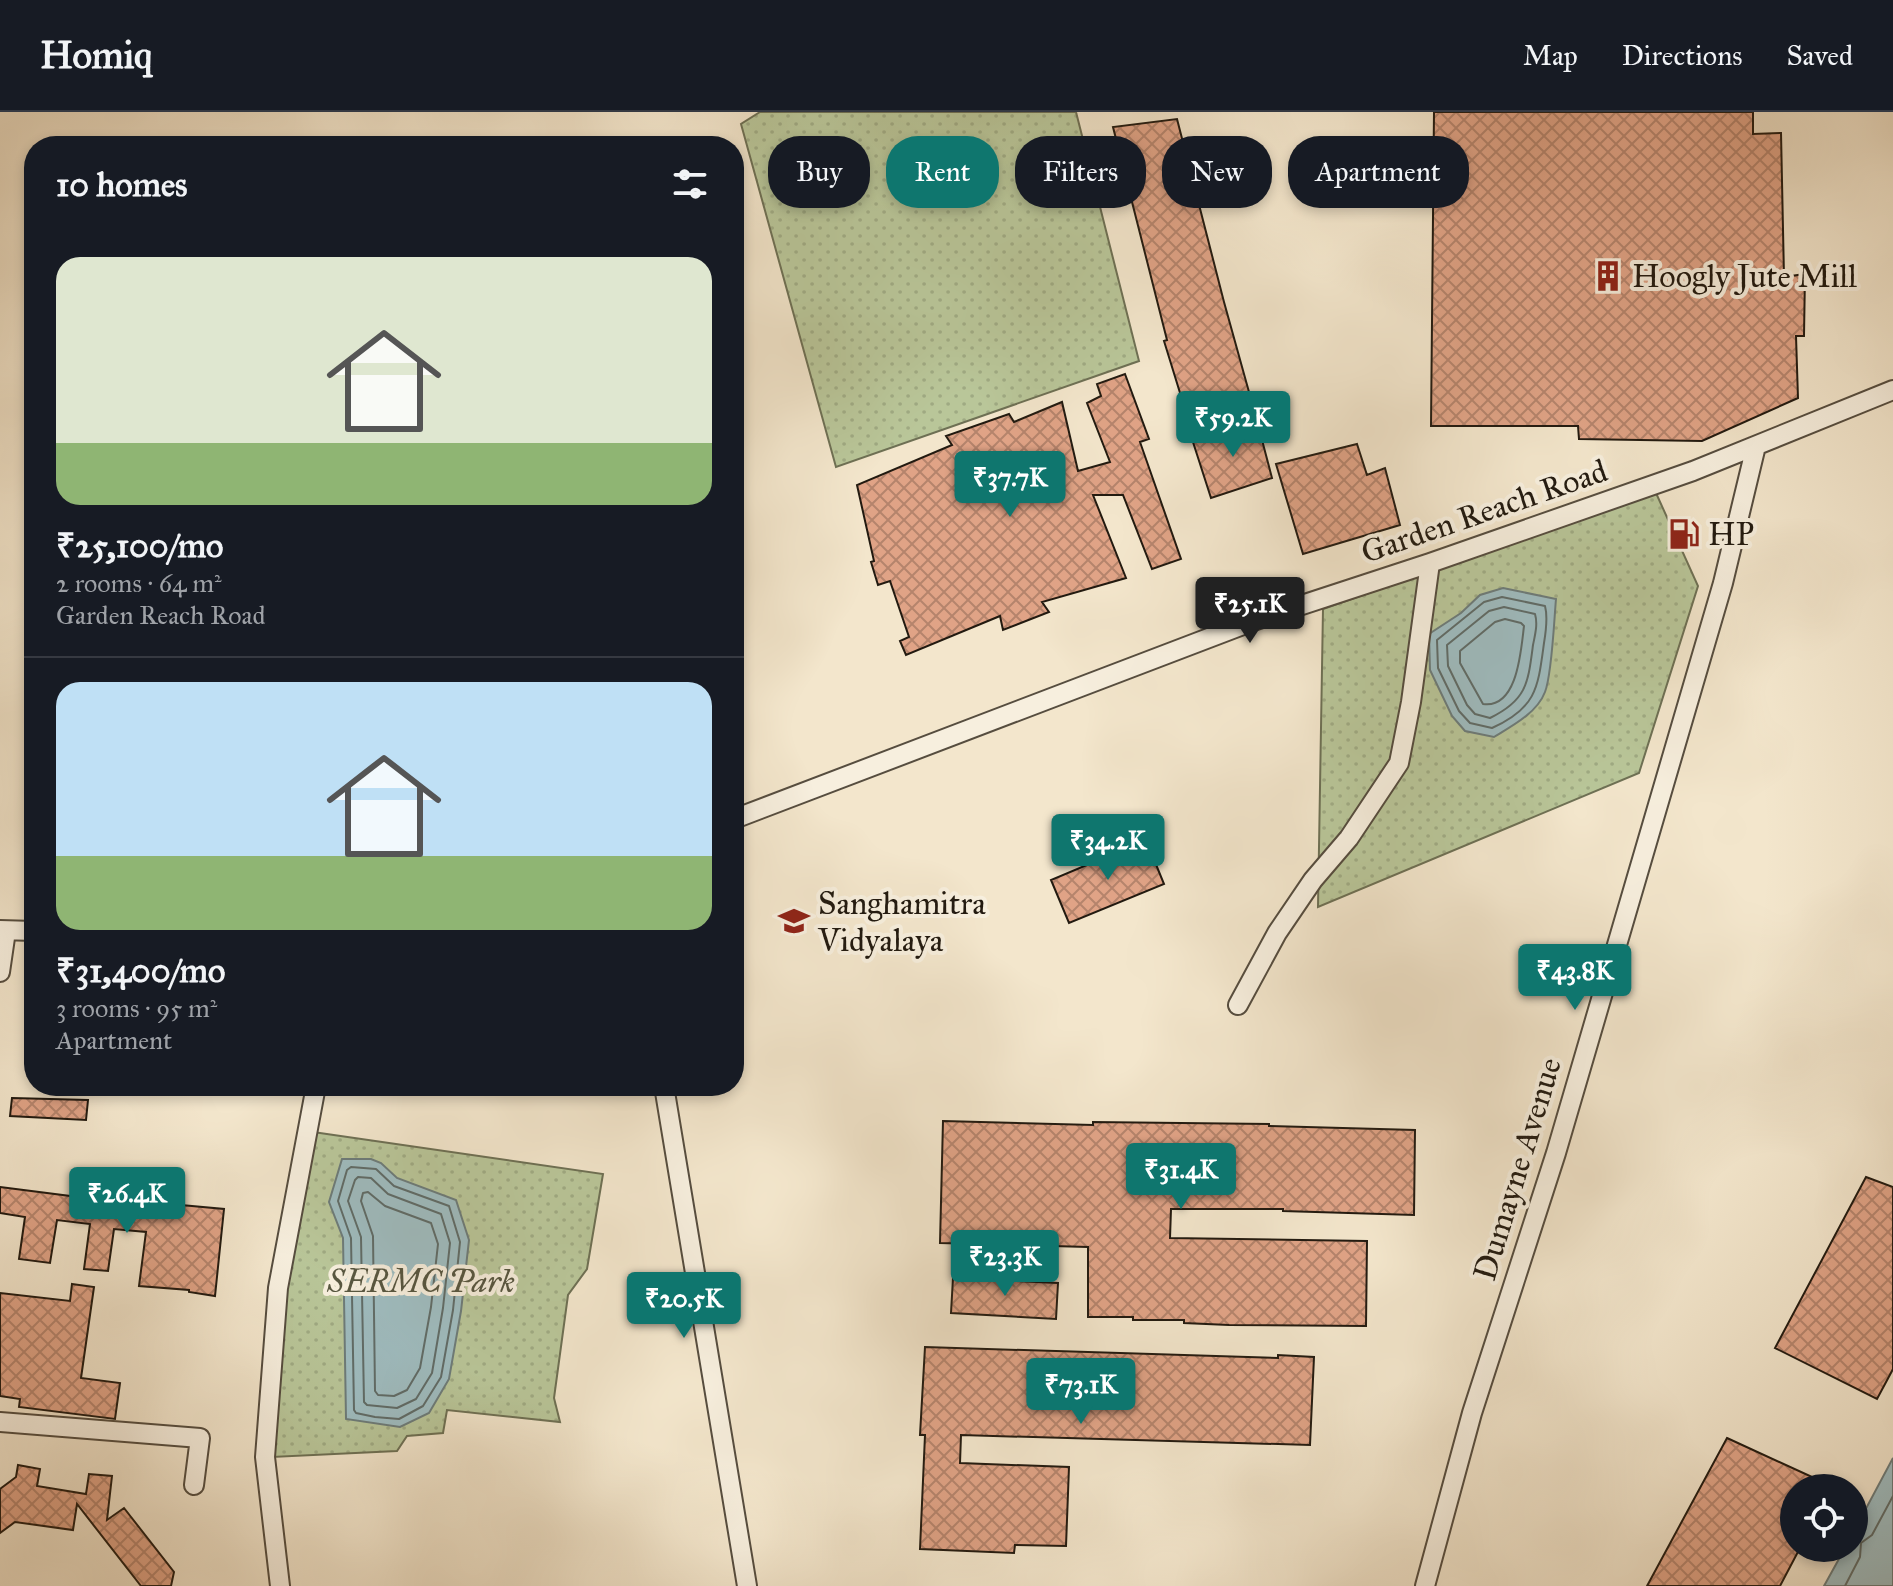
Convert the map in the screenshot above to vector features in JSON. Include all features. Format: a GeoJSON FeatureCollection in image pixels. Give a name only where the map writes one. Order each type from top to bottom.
{"type":"FeatureCollection","features":[{"type":"Feature","properties":{"kind":"street","name":"Garden Reach Road"},"geometry":{"type":"LineString","coordinates":[[744,815],[1256,620],[1693,471],[1893,390]]}},
{"type":"Feature","properties":{"kind":"street","name":"Dumayne Avenue"},"geometry":{"type":"LineString","coordinates":[[1425,1586],[1472,1413],[1556,1153],[1720,594],[1756,446]]}},
{"type":"Feature","properties":{"kind":"street"},"geometry":{"type":"LineString","coordinates":[[1238,1005],[1277,933],[1313,880],[1349,838],[1399,763],[1411,702],[1430,563]]}},
{"type":"Feature","properties":{"kind":"street"},"geometry":{"type":"LineString","coordinates":[[0,972],[3,931],[24,931]]}},
{"type":"Feature","properties":{"kind":"street"},"geometry":{"type":"LineString","coordinates":[[280,1586],[265,1457],[278,1288],[314,1096]]}},
{"type":"Feature","properties":{"kind":"street"},"geometry":{"type":"LineString","coordinates":[[666,1096],[747,1586]]}},
{"type":"Feature","properties":{"kind":"street"},"geometry":{"type":"LineString","coordinates":[[0,1422],[200,1438],[194,1485]]}},
{"type":"Feature","properties":{"kind":"green space"},"geometry":{"type":"Polygon","coordinates":[[[760,112],[1076,112],[1082,136],[1015,136],[1015,208],[1100,208],[1139,361],[836,467],[741,124],[760,112]]]}},
{"type":"Feature","properties":{"kind":"green space"},"geometry":{"type":"Polygon","coordinates":[[[1656,493],[1698,586],[1639,773],[1318,907],[1323,609],[1656,493]]]}},
{"type":"Feature","properties":{"kind":"green space","name":"SERMC Park"},"geometry":{"type":"Polygon","coordinates":[[[313,1132],[603,1174],[587,1269],[568,1295],[554,1398],[560,1422],[447,1410],[443,1433],[407,1436],[397,1451],[272,1457],[284,1291],[313,1132]]]}},
{"type":"Feature","properties":{"kind":"water"},"geometry":{"type":"Polygon","coordinates":[[[1503,588],[1556,599],[1545,692],[1530,713],[1494,737],[1465,731],[1452,716],[1430,670],[1429,634],[1461,613],[1480,595],[1503,588]]]}},
{"type":"Feature","properties":{"kind":"water"},"geometry":{"type":"Polygon","coordinates":[[[342,1159],[371,1159],[381,1163],[397,1178],[456,1200],[469,1240],[449,1379],[429,1413],[400,1427],[346,1419],[343,1238],[329,1202],[342,1159]]]}},
{"type":"Feature","properties":{"kind":"water"},"geometry":{"type":"Polygon","coordinates":[[[1893,1458],[1893,1586],[1824,1586],[1837,1562],[1868,1562],[1868,1505],[1893,1458]]]}},
{"type":"Feature","properties":{"kind":"building","name":"Hoogly Jute Mill"},"geometry":{"type":"Polygon","coordinates":[[[1434,112],[1753,112],[1753,134],[1781,133],[1784,277],[1805,274],[1804,336],[1796,336],[1798,398],[1702,441],[1579,439],[1578,426],[1431,426],[1433,208],[1469,208],[1469,136],[1434,136],[1434,112]]]}},
{"type":"Feature","properties":{"kind":"building"},"geometry":{"type":"Polygon","coordinates":[[[1177,119],[1181,136],[1162,136],[1162,208],[1200,208],[1249,392],[1185,409],[1164,341],[1167,340],[1134,208],[1146,208],[1146,136],[1115,136],[1113,127],[1177,119]]]}},
{"type":"Feature","properties":{"kind":"building"},"geometry":{"type":"Polygon","coordinates":[[[1125,374],[1149,439],[1140,442],[1181,559],[1152,569],[1123,495],[1093,495],[1126,578],[1042,602],[1049,612],[1003,630],[1000,616],[906,655],[900,641],[909,637],[890,581],[878,585],[871,562],[874,561],[857,485],[952,445],[946,436],[1009,414],[1014,422],[1062,402],[1078,471],[1110,462],[1087,403],[1101,396],[1097,384],[1125,374]]]}},
{"type":"Feature","properties":{"kind":"building"},"geometry":{"type":"Polygon","coordinates":[[[1257,421],[1272,478],[1211,498],[1192,439],[1257,421]]]}},
{"type":"Feature","properties":{"kind":"building"},"geometry":{"type":"Polygon","coordinates":[[[1357,444],[1367,475],[1385,468],[1400,525],[1303,554],[1276,464],[1357,444]]]}},
{"type":"Feature","properties":{"kind":"building"},"geometry":{"type":"Polygon","coordinates":[[[1146,840],[1164,884],[1069,923],[1051,880],[1146,840]]]}},
{"type":"Feature","properties":{"kind":"building"},"geometry":{"type":"Polygon","coordinates":[[[12,1098],[88,1100],[86,1120],[10,1116],[12,1098]]]}},
{"type":"Feature","properties":{"kind":"building"},"geometry":{"type":"Polygon","coordinates":[[[943,1121],[1093,1125],[1093,1122],[1269,1124],[1415,1130],[1414,1215],[1283,1209],[1171,1209],[1170,1238],[1367,1241],[1366,1326],[1229,1325],[1184,1323],[1184,1320],[1133,1320],[1133,1317],[1088,1317],[1088,1247],[940,1243],[943,1121]]]}},
{"type":"Feature","properties":{"kind":"building"},"geometry":{"type":"Polygon","coordinates":[[[1866,1177],[1893,1187],[1893,1369],[1877,1399],[1775,1348],[1866,1177]]]}},
{"type":"Feature","properties":{"kind":"building"},"geometry":{"type":"Polygon","coordinates":[[[0,1187],[149,1206],[149,1202],[224,1209],[215,1296],[189,1290],[139,1286],[146,1232],[114,1229],[108,1271],[84,1269],[90,1224],[57,1220],[50,1263],[19,1259],[25,1217],[0,1213],[0,1187]]]}},
{"type":"Feature","properties":{"kind":"building"},"geometry":{"type":"Polygon","coordinates":[[[953,1278],[1058,1283],[1056,1319],[951,1313],[953,1278]]]}},
{"type":"Feature","properties":{"kind":"building"},"geometry":{"type":"Polygon","coordinates":[[[72,1284],[94,1287],[81,1378],[120,1383],[115,1419],[19,1407],[20,1399],[0,1396],[0,1293],[70,1301],[72,1284]]]}},
{"type":"Feature","properties":{"kind":"building"},"geometry":{"type":"Polygon","coordinates":[[[925,1347],[1314,1357],[1310,1445],[961,1435],[960,1463],[1069,1467],[1066,1546],[1015,1545],[1014,1553],[920,1549],[925,1435],[920,1435],[925,1347]]]}},
{"type":"Feature","properties":{"kind":"building"},"geometry":{"type":"Polygon","coordinates":[[[1727,1438],[1805,1474],[1780,1474],[1780,1562],[1793,1562],[1780,1586],[1647,1586],[1727,1438]]]}},
{"type":"Feature","properties":{"kind":"building"},"geometry":{"type":"Polygon","coordinates":[[[18,1465],[40,1469],[37,1486],[86,1494],[89,1474],[112,1476],[107,1520],[124,1508],[174,1572],[171,1586],[141,1586],[77,1504],[73,1530],[15,1522],[0,1533],[0,1489],[16,1477],[18,1465]]]}},
{"type":"Feature","properties":{"kind":"place","name":"Hoogly Jute Mill"},"geometry":{"type":"Point","coordinates":[1608,276]}},
{"type":"Feature","properties":{"kind":"place","name":"HP"},"geometry":{"type":"Point","coordinates":[1684,534]}},
{"type":"Feature","properties":{"kind":"place","name":"Sanghamitra Vidyalaya"},"geometry":{"type":"Point","coordinates":[794,921]}}]}
